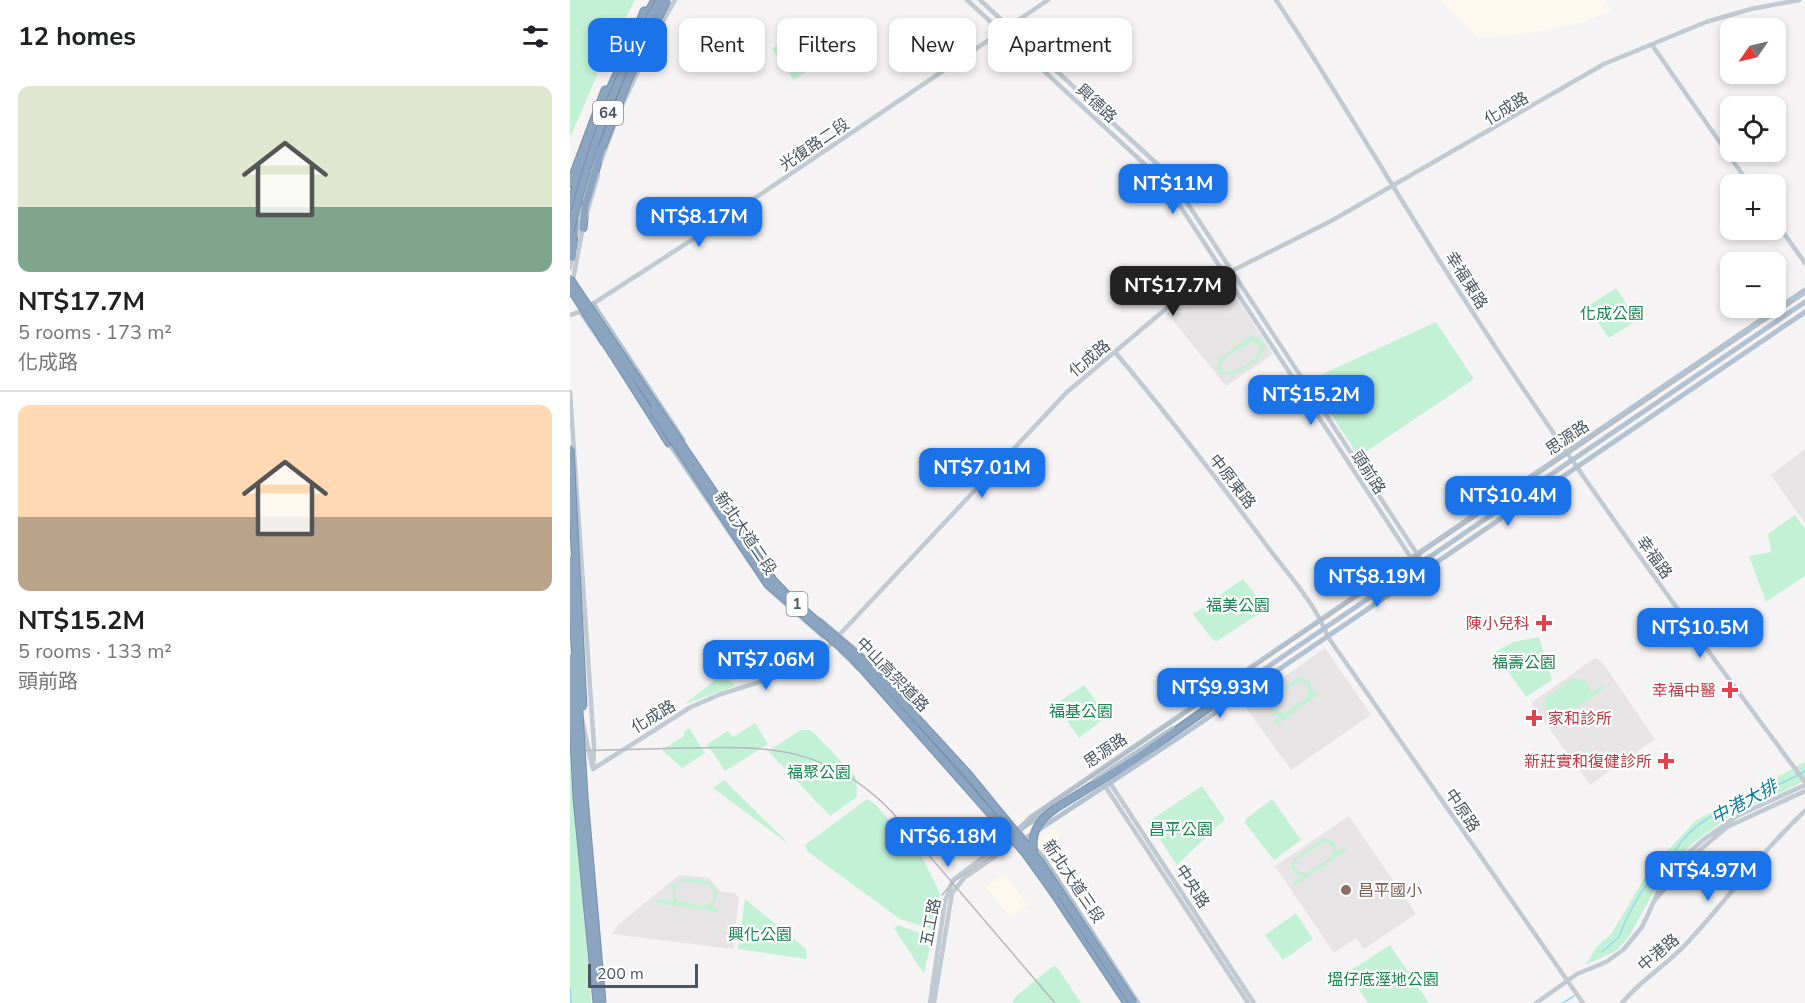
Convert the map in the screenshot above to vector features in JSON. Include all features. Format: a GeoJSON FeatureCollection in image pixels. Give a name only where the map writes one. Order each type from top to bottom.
{"type":"FeatureCollection","features":[{"type":"Feature","properties":{"kind":"highway"},"geometry":{"type":"LineString","coordinates":[[570,184],[596,108],[644,11],[653,0]]}},
{"type":"Feature","properties":{"kind":"highway","name":"64"},"geometry":{"type":"LineString","coordinates":[[570,206],[610,88],[653,0]]}},
{"type":"Feature","properties":{"kind":"highway","name":"64"},"geometry":{"type":"LineString","coordinates":[[570,231],[592,153],[611,104],[660,0]]}},
{"type":"Feature","properties":{"kind":"highway"},"geometry":{"type":"LineString","coordinates":[[583,228],[585,207],[602,148],[629,78],[667,0]]}},
{"type":"Feature","properties":{"kind":"highway"},"geometry":{"type":"LineString","coordinates":[[572,257],[582,175],[604,111],[644,11]]}},
{"type":"Feature","properties":{"kind":"highway"},"geometry":{"type":"LineString","coordinates":[[570,279],[681,437]]}},
{"type":"Feature","properties":{"kind":"highway","name":"中山高架道路"},"geometry":{"type":"LineString","coordinates":[[570,279],[773,580],[793,601],[866,663],[969,774],[1040,862],[1128,1003]]}},
{"type":"Feature","properties":{"kind":"highway"},"geometry":{"type":"LineString","coordinates":[[570,287],[669,443]]}},
{"type":"Feature","properties":{"kind":"highway","name":"中山高架道路"},"geometry":{"type":"LineString","coordinates":[[570,287],[760,575],[788,604],[836,644],[1025,853],[1128,1003]]}},
{"type":"Feature","properties":{"kind":"highway"},"geometry":{"type":"LineString","coordinates":[[657,408],[778,590],[794,604],[810,612]]}},
{"type":"Feature","properties":{"kind":"highway"},"geometry":{"type":"LineString","coordinates":[[570,449],[584,688],[581,742]]}},
{"type":"Feature","properties":{"kind":"highway"},"geometry":{"type":"LineString","coordinates":[[570,560],[581,742],[602,1003]]}},
{"type":"Feature","properties":{"kind":"highway"},"geometry":{"type":"LineString","coordinates":[[836,644],[896,700],[1017,838]]}},
{"type":"Feature","properties":{"kind":"highway"},"geometry":{"type":"LineString","coordinates":[[570,658],[586,898],[597,1003]]}},
{"type":"Feature","properties":{"kind":"highway"},"geometry":{"type":"LineString","coordinates":[[1055,895],[1033,850],[1033,836],[1040,820],[1137,758],[1241,685]]}},
{"type":"Feature","properties":{"kind":"highway"},"geometry":{"type":"LineString","coordinates":[[570,735],[574,817],[586,898]]}},
{"type":"Feature","properties":{"kind":"main road","name":"思源路"},"geometry":{"type":"LineString","coordinates":[[1017,838],[1031,817],[1412,560],[1805,290]]}},
{"type":"Feature","properties":{"kind":"main road","name":"思源路"},"geometry":{"type":"LineString","coordinates":[[1017,838],[1805,302]]}},
{"type":"Feature","properties":{"kind":"main road","name":"1"},"geometry":{"type":"LineString","coordinates":[[593,304],[681,437]]}},
{"type":"Feature","properties":{"kind":"main road","name":"1"},"geometry":{"type":"LineString","coordinates":[[581,312],[669,443]]}},
{"type":"Feature","properties":{"kind":"main road","name":"思源路"},"geometry":{"type":"LineString","coordinates":[[1169,742],[1328,637],[1805,312]]}},
{"type":"Feature","properties":{"kind":"main road"},"geometry":{"type":"LineString","coordinates":[[1754,325],[1764,340]]}},
{"type":"Feature","properties":{"kind":"main road","name":"新北大道二段"},"geometry":{"type":"LineString","coordinates":[[681,437],[772,574],[810,612],[840,635],[932,731],[1017,838]]}},
{"type":"Feature","properties":{"kind":"main road","name":"新北大道二段"},"geometry":{"type":"LineString","coordinates":[[669,443],[767,587],[836,644],[1017,838]]}},
{"type":"Feature","properties":{"kind":"main road"},"geometry":{"type":"LineString","coordinates":[[1252,667],[1266,670]]}},
{"type":"Feature","properties":{"kind":"main road","name":"思源路"},"geometry":{"type":"LineString","coordinates":[[1017,838],[1107,785],[1235,695],[1254,678]]}},
{"type":"Feature","properties":{"kind":"main road","name":"新北大道三段"},"geometry":{"type":"LineString","coordinates":[[1017,838],[1128,1003]]}},
{"type":"Feature","properties":{"kind":"main road","name":"新北大道三段"},"geometry":{"type":"LineString","coordinates":[[1017,838],[1043,857],[1138,1003]]}},
{"type":"Feature","properties":{"kind":"street"},"geometry":{"type":"LineString","coordinates":[[570,268],[582,204],[600,142],[633,62],[667,0]]}},
{"type":"Feature","properties":{"kind":"street"},"geometry":{"type":"LineString","coordinates":[[570,295],[583,228],[619,112],[653,39],[675,0]]}},
{"type":"Feature","properties":{"kind":"street","name":"興德路"},"geometry":{"type":"LineString","coordinates":[[967,0],[988,19]]}},
{"type":"Feature","properties":{"kind":"street","name":"興德路"},"geometry":{"type":"LineString","coordinates":[[980,0],[1000,18]]}},
{"type":"Feature","properties":{"kind":"street","name":"光復路二段"},"geometry":{"type":"LineString","coordinates":[[1021,18],[1048,0]]}},
{"type":"Feature","properties":{"kind":"street","name":"化成路"},"geometry":{"type":"LineString","coordinates":[[593,769],[690,707],[721,694],[788,673],[836,644],[840,635],[949,515],[1067,392],[1180,297],[1225,272],[1329,222],[1500,126],[1586,73],[1716,20],[1751,9],[1799,0]]}},
{"type":"Feature","properties":{"kind":"street","name":"幸福東路"},"geometry":{"type":"LineString","coordinates":[[1277,2],[1347,109],[1467,304],[1571,461]]}},
{"type":"Feature","properties":{"kind":"street","name":"光復路二段"},"geometry":{"type":"LineString","coordinates":[[570,315],[581,312],[715,225],[988,41]]}},
{"type":"Feature","properties":{"kind":"street"},"geometry":{"type":"LineString","coordinates":[[1652,45],[1742,174]]}},
{"type":"Feature","properties":{"kind":"street","name":"興德路"},"geometry":{"type":"LineString","coordinates":[[1045,72],[1130,150]]}},
{"type":"Feature","properties":{"kind":"street","name":"興德路"},"geometry":{"type":"LineString","coordinates":[[1058,72],[1137,145]]}},
{"type":"Feature","properties":{"kind":"street","name":"頭前路"},"geometry":{"type":"LineString","coordinates":[[1137,145],[1169,176],[1427,569]]}},
{"type":"Feature","properties":{"kind":"street","name":"頭前路"},"geometry":{"type":"LineString","coordinates":[[1130,150],[1165,183],[1421,573]]}},
{"type":"Feature","properties":{"kind":"street"},"geometry":{"type":"LineString","coordinates":[[1786,236],[1805,263]]}},
{"type":"Feature","properties":{"kind":"street","name":"中原東路"},"geometry":{"type":"LineString","coordinates":[[1116,352],[1240,509],[1325,629]]}},
{"type":"Feature","properties":{"kind":"street"},"geometry":{"type":"LineString","coordinates":[[570,392],[594,746],[593,769]]}},
{"type":"Feature","properties":{"kind":"street","name":"幸福路"},"geometry":{"type":"LineString","coordinates":[[1571,461],[1804,782]]}},
{"type":"Feature","properties":{"kind":"street"},"geometry":{"type":"LineString","coordinates":[[570,493],[581,569]]}},
{"type":"Feature","properties":{"kind":"street","name":"中原路"},"geometry":{"type":"LineString","coordinates":[[1325,629],[1328,637],[1582,1001]]}},
{"type":"Feature","properties":{"kind":"street"},"geometry":{"type":"LineString","coordinates":[[570,696],[579,698],[588,753],[593,769]]}},
{"type":"Feature","properties":{"kind":"street"},"geometry":{"type":"LineString","coordinates":[[1536,1003],[1577,974],[1623,950],[1638,932],[1662,885],[1702,840],[1737,816],[1804,782]]}},
{"type":"Feature","properties":{"kind":"street","name":"中央路"},"geometry":{"type":"LineString","coordinates":[[1107,785],[1248,1003]]}},
{"type":"Feature","properties":{"kind":"street","name":"中央路"},"geometry":{"type":"LineString","coordinates":[[1107,785],[1254,1003]]}},
{"type":"Feature","properties":{"kind":"street"},"geometry":{"type":"LineString","coordinates":[[1655,900],[1694,855],[1727,827],[1805,791]]}},
{"type":"Feature","properties":{"kind":"street","name":"中港路"},"geometry":{"type":"LineString","coordinates":[[1622,1003],[1644,979],[1684,947],[1779,835],[1805,811]]}},
{"type":"Feature","properties":{"kind":"street","name":"五工路"},"geometry":{"type":"LineString","coordinates":[[932,1003],[951,893],[964,878],[1017,838]]}},
{"type":"Feature","properties":{"kind":"shaded area"},"geometry":{"type":"Polygon","coordinates":[[[1441,0],[1606,0],[1611,11],[1584,22],[1547,30],[1511,36],[1477,37],[1441,0]]]}},
{"type":"Feature","properties":{"kind":"shaded area"},"geometry":{"type":"Polygon","coordinates":[[[1224,278],[1273,354],[1226,386],[1167,313],[1190,294],[1224,278]]]}},
{"type":"Feature","properties":{"kind":"shaded area"},"geometry":{"type":"Polygon","coordinates":[[[1805,449],[1805,523],[1771,475],[1805,449]]]}},
{"type":"Feature","properties":{"kind":"shaded area"},"geometry":{"type":"Polygon","coordinates":[[[1325,648],[1371,715],[1291,770],[1244,705],[1325,648]]]}},
{"type":"Feature","properties":{"kind":"shaded area"},"geometry":{"type":"Polygon","coordinates":[[[1595,658],[1602,662],[1655,739],[1590,785],[1531,703],[1595,658]]]}},
{"type":"Feature","properties":{"kind":"shaded area","name":"昌平國小"},"geometry":{"type":"Polygon","coordinates":[[[1349,816],[1416,914],[1364,949],[1356,938],[1334,953],[1275,866],[1349,816]]]}},
{"type":"Feature","properties":{"kind":"shaded area"},"geometry":{"type":"Polygon","coordinates":[[[1054,829],[1060,838],[1050,847],[1071,879],[1079,874],[1106,915],[1090,925],[1038,845],[1037,841],[1054,829]]]}},
{"type":"Feature","properties":{"kind":"shaded area"},"geometry":{"type":"Polygon","coordinates":[[[1003,874],[1028,904],[1011,918],[986,888],[1003,874]]]}},
{"type":"Feature","properties":{"kind":"shaded area"},"geometry":{"type":"Polygon","coordinates":[[[679,875],[709,878],[721,892],[739,896],[733,949],[612,934],[618,925],[679,875]]]}},
{"type":"Feature","properties":{"kind":"green space"},"geometry":{"type":"Polygon","coordinates":[[[570,0],[635,0],[626,18],[588,18],[588,72],[598,72],[570,138],[570,0]]]}},
{"type":"Feature","properties":{"kind":"green space"},"geometry":{"type":"Polygon","coordinates":[[[777,46],[777,56],[772,49],[777,46]]]}},
{"type":"Feature","properties":{"kind":"green space"},"geometry":{"type":"Polygon","coordinates":[[[788,72],[805,72],[794,80],[788,72]]]}},
{"type":"Feature","properties":{"kind":"green space","name":"化成公園"},"geometry":{"type":"Polygon","coordinates":[[[1616,288],[1637,320],[1609,338],[1587,307],[1616,288]]]}},
{"type":"Feature","properties":{"kind":"green space"},"geometry":{"type":"Polygon","coordinates":[[[1436,322],[1474,379],[1361,455],[1357,454],[1313,386],[1314,381],[1327,372],[1436,322]]]}},
{"type":"Feature","properties":{"kind":"green space"},"geometry":{"type":"Polygon","coordinates":[[[1254,336],[1261,339],[1265,346],[1260,357],[1241,371],[1222,375],[1217,369],[1219,358],[1247,338],[1254,336]],[[1254,340],[1223,359],[1221,366],[1224,371],[1229,372],[1240,368],[1256,356],[1261,348],[1254,340]]]}},
{"type":"Feature","properties":{"kind":"green space"},"geometry":{"type":"Polygon","coordinates":[[[1795,515],[1805,529],[1805,576],[1766,602],[1749,556],[1771,552],[1768,534],[1795,515]]]}},
{"type":"Feature","properties":{"kind":"green space","name":"福美公園"},"geometry":{"type":"Polygon","coordinates":[[[1243,579],[1265,607],[1263,611],[1217,641],[1213,640],[1193,614],[1243,579]]]}},
{"type":"Feature","properties":{"kind":"green space","name":"福壽公園"},"geometry":{"type":"Polygon","coordinates":[[[1539,637],[1552,680],[1526,697],[1495,652],[1514,642],[1539,637]]]}},
{"type":"Feature","properties":{"kind":"green space"},"geometry":{"type":"Polygon","coordinates":[[[723,672],[735,686],[685,704],[719,677],[723,672]]]}},
{"type":"Feature","properties":{"kind":"green space"},"geometry":{"type":"Polygon","coordinates":[[[1298,677],[1309,681],[1313,693],[1316,691],[1319,694],[1276,725],[1274,721],[1279,717],[1271,711],[1269,699],[1298,677]],[[1301,681],[1273,698],[1272,705],[1277,711],[1284,713],[1308,697],[1308,686],[1301,681]]]}},
{"type":"Feature","properties":{"kind":"green space"},"geometry":{"type":"Polygon","coordinates":[[[1573,678],[1587,681],[1591,693],[1603,685],[1605,688],[1556,722],[1553,719],[1556,717],[1545,709],[1546,698],[1573,678]]]}},
{"type":"Feature","properties":{"kind":"green space","name":"福基公園"},"geometry":{"type":"Polygon","coordinates":[[[1084,685],[1107,716],[1079,738],[1056,704],[1084,685]]]}},
{"type":"Feature","properties":{"kind":"green space"},"geometry":{"type":"Polygon","coordinates":[[[674,703],[678,710],[647,730],[641,720],[674,703]]]}},
{"type":"Feature","properties":{"kind":"green space"},"geometry":{"type":"Polygon","coordinates":[[[570,723],[591,1003],[570,1003],[570,723]]]}},
{"type":"Feature","properties":{"kind":"green space"},"geometry":{"type":"Polygon","coordinates":[[[755,723],[768,744],[725,771],[707,744],[728,731],[733,737],[755,723]]]}},
{"type":"Feature","properties":{"kind":"green space"},"geometry":{"type":"Polygon","coordinates":[[[689,728],[705,753],[682,768],[662,750],[684,736],[684,732],[689,728]]]}},
{"type":"Feature","properties":{"kind":"green space","name":"福聚公園"},"geometry":{"type":"Polygon","coordinates":[[[801,730],[810,730],[816,735],[856,777],[857,797],[830,816],[768,751],[801,730]]]}},
{"type":"Feature","properties":{"kind":"green space"},"geometry":{"type":"Polygon","coordinates":[[[1805,762],[1805,781],[1731,815],[1692,844],[1658,884],[1628,938],[1616,951],[1585,965],[1596,948],[1612,933],[1648,872],[1695,821],[1805,762]]]}},
{"type":"Feature","properties":{"kind":"green space"},"geometry":{"type":"Polygon","coordinates":[[[724,780],[790,845],[713,788],[724,780]]]}},
{"type":"Feature","properties":{"kind":"green space","name":"昌平公園"},"geometry":{"type":"Polygon","coordinates":[[[1202,786],[1225,819],[1177,865],[1148,822],[1202,786]]]}},
{"type":"Feature","properties":{"kind":"green space"},"geometry":{"type":"Polygon","coordinates":[[[867,799],[874,803],[922,857],[940,893],[933,930],[900,919],[807,851],[805,845],[867,799]]]}},
{"type":"Feature","properties":{"kind":"green space"},"geometry":{"type":"Polygon","coordinates":[[[1272,799],[1301,840],[1274,860],[1245,823],[1246,819],[1272,799]]]}},
{"type":"Feature","properties":{"kind":"green space"},"geometry":{"type":"Polygon","coordinates":[[[1324,838],[1334,841],[1337,852],[1345,847],[1347,850],[1294,886],[1292,884],[1301,877],[1291,869],[1293,859],[1324,838]],[[1326,841],[1297,859],[1295,864],[1298,872],[1307,873],[1331,857],[1334,849],[1326,841]]]}},
{"type":"Feature","properties":{"kind":"green space"},"geometry":{"type":"Polygon","coordinates":[[[684,878],[710,883],[718,895],[711,907],[719,909],[719,912],[657,903],[657,899],[674,901],[672,887],[684,878]],[[682,881],[674,890],[678,901],[703,906],[713,901],[714,891],[709,885],[682,881]]]}},
{"type":"Feature","properties":{"kind":"green space","name":"興化公園"},"geometry":{"type":"Polygon","coordinates":[[[745,899],[806,949],[807,959],[738,949],[745,899]]]}},
{"type":"Feature","properties":{"kind":"green space"},"geometry":{"type":"Polygon","coordinates":[[[1296,913],[1313,939],[1283,960],[1265,935],[1296,913]]]}},
{"type":"Feature","properties":{"kind":"green space"},"geometry":{"type":"Polygon","coordinates":[[[898,925],[932,938],[924,974],[894,928],[898,925]]]}},
{"type":"Feature","properties":{"kind":"green space","name":"塭仔底溼地公園"},"geometry":{"type":"Polygon","coordinates":[[[1390,945],[1429,1003],[1368,1003],[1348,972],[1390,945]]]}},
{"type":"Feature","properties":{"kind":"green space"},"geometry":{"type":"Polygon","coordinates":[[[1053,966],[1057,967],[1081,1003],[1013,1003],[1014,998],[1053,966]]]}},
{"type":"Feature","properties":{"kind":"waterway","name":"中港大排"},"geometry":{"type":"LineString","coordinates":[[1602,952],[1619,937],[1643,889],[1656,877],[1659,868],[1672,860],[1680,843],[1694,829],[1729,807],[1805,771]]}},
{"type":"Feature","properties":{"kind":"waterway"},"geometry":{"type":"LineString","coordinates":[[570,988],[571,1003]]}},
{"type":"Feature","properties":{"kind":"waterway","name":"中港大排"},"geometry":{"type":"LineString","coordinates":[[1563,1003],[1574,996]]}},
{"type":"Feature","properties":{"kind":"railway"},"geometry":{"type":"LineString","coordinates":[[942,895],[953,882],[1012,842],[1038,813],[1805,294]]}},
{"type":"Feature","properties":{"kind":"railway"},"geometry":{"type":"LineString","coordinates":[[570,751],[714,747],[770,750],[795,754],[844,773],[891,811],[1055,1003]]}},
{"type":"Feature","properties":{"kind":"place","name":"陳小兒科"},"geometry":{"type":"Point","coordinates":[1544,623]}},
{"type":"Feature","properties":{"kind":"place","name":"幸福中醫"},"geometry":{"type":"Point","coordinates":[1730,690]}},
{"type":"Feature","properties":{"kind":"place","name":"家和診所"},"geometry":{"type":"Point","coordinates":[1534,718]}},
{"type":"Feature","properties":{"kind":"place","name":"新莊實和復健診所"},"geometry":{"type":"Point","coordinates":[1666,761]}},
{"type":"Feature","properties":{"kind":"place","name":"昌平國小"},"geometry":{"type":"Point","coordinates":[1346,890]}}]}
